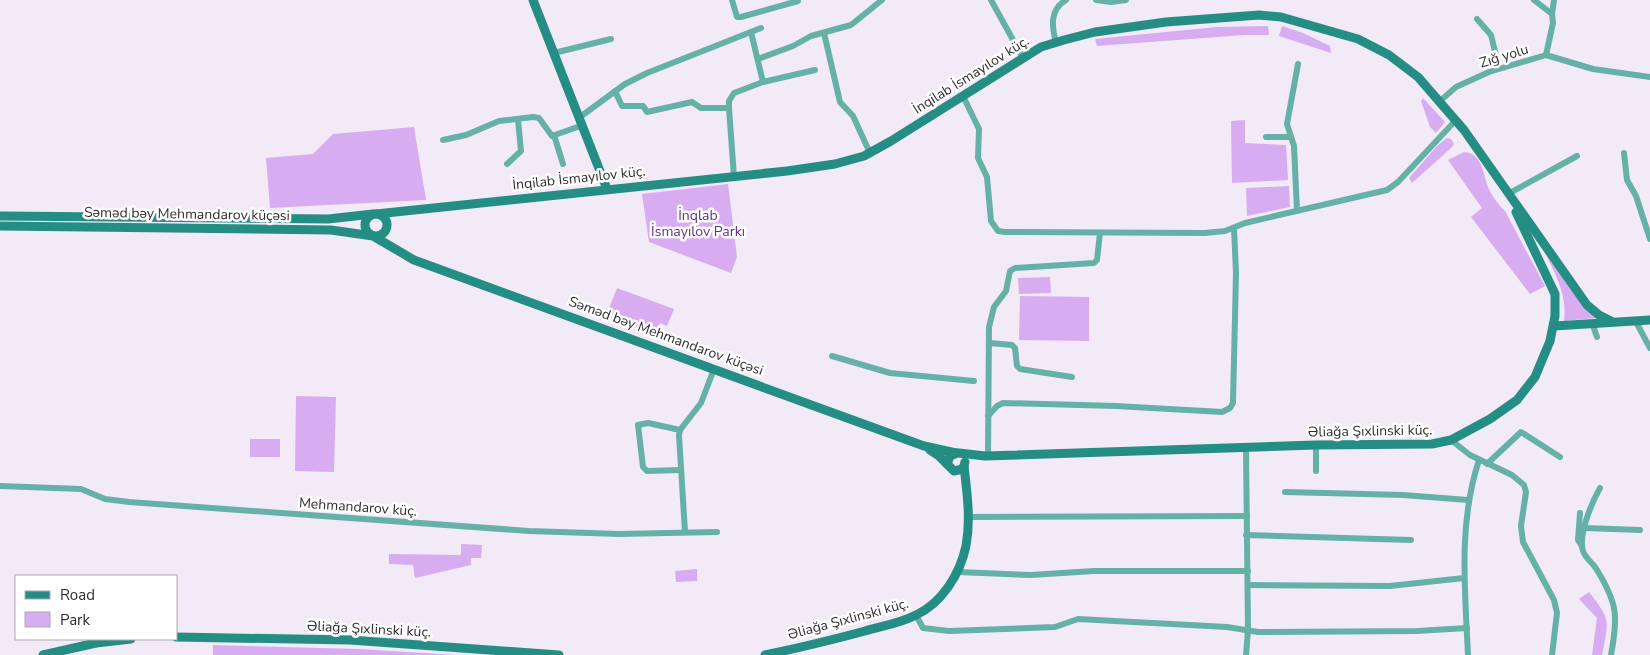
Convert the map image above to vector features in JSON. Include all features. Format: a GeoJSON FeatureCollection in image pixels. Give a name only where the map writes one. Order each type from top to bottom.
{"type":"FeatureCollection","features":[{"type":"Feature","properties":{"kind":"main road"},"geometry":{"type":"LineString","coordinates":[[533,0],[607,189]]}},
{"type":"Feature","properties":{"kind":"main road","name":"İnqilab İsmayılov küç."},"geometry":{"type":"LineString","coordinates":[[375,214],[734,177],[828,165],[855,159],[870,153],[1041,47],[1095,32],[1166,22],[1259,15],[1281,17],[1334,30],[1375,47],[1405,66],[1456,120],[1508,194]]}},
{"type":"Feature","properties":{"kind":"main road"},"geometry":{"type":"LineString","coordinates":[[1508,194],[1587,305],[1599,315],[1611,321]]}},
{"type":"Feature","properties":{"kind":"main road","name":"Əliağa Şıxlinski küç."},"geometry":{"type":"LineString","coordinates":[[987,456],[1316,445],[1432,444],[1451,440],[1506,409],[1522,394],[1542,362],[1554,326],[1555,294],[1508,194]]}},
{"type":"Feature","properties":{"kind":"main road"},"geometry":{"type":"LineString","coordinates":[[398,253],[391,244],[388,227],[384,216],[375,214],[367,218],[365,225],[367,232],[373,236],[384,234],[388,227],[395,218],[414,209]]}},
{"type":"Feature","properties":{"kind":"main road","name":"Səməd bəy Mehmandarov küçəsi"},"geometry":{"type":"LineString","coordinates":[[0,216],[328,218],[375,214]]}},
{"type":"Feature","properties":{"kind":"main road","name":"Səməd bəy Mehmandarov küçəsi"},"geometry":{"type":"LineString","coordinates":[[0,226],[331,230],[373,236],[398,253],[924,446]]}},
{"type":"Feature","properties":{"kind":"main road"},"geometry":{"type":"LineString","coordinates":[[1554,326],[1650,320]]}},
{"type":"Feature","properties":{"kind":"main road"},"geometry":{"type":"LineString","coordinates":[[924,446],[957,453],[987,456]]}},
{"type":"Feature","properties":{"kind":"main road"},"geometry":{"type":"LineString","coordinates":[[924,446],[957,472],[965,466],[987,456]]}},
{"type":"Feature","properties":{"kind":"main road"},"geometry":{"type":"LineString","coordinates":[[957,453],[964,457],[965,466]]}},
{"type":"Feature","properties":{"kind":"main road"},"geometry":{"type":"LineString","coordinates":[[957,453],[950,456],[949,467],[966,491]]}},
{"type":"Feature","properties":{"kind":"main road","name":"Əliağa Şıxlinski küç."},"geometry":{"type":"LineString","coordinates":[[765,655],[849,635],[916,615],[941,595],[958,572],[966,546],[969,517],[965,466]]}},
{"type":"Feature","properties":{"kind":"main road","name":"Əliağa Şıxlinski küç."},"geometry":{"type":"LineString","coordinates":[[178,637],[350,640],[559,655]]}},
{"type":"Feature","properties":{"kind":"main road"},"geometry":{"type":"LineString","coordinates":[[43,655],[96,643],[122,640]]}},
{"type":"Feature","properties":{"kind":"street"},"geometry":{"type":"LineString","coordinates":[[732,0],[737,17],[798,2]]}},
{"type":"Feature","properties":{"kind":"street"},"geometry":{"type":"LineString","coordinates":[[758,59],[792,46],[811,36],[851,25],[882,0]]}},
{"type":"Feature","properties":{"kind":"street"},"geometry":{"type":"LineString","coordinates":[[991,0],[1023,58]]}},
{"type":"Feature","properties":{"kind":"street"},"geometry":{"type":"LineString","coordinates":[[1055,0],[1057,7]]}},
{"type":"Feature","properties":{"kind":"street"},"geometry":{"type":"LineString","coordinates":[[1056,43],[1052,18],[1057,7],[1066,0]]}},
{"type":"Feature","properties":{"kind":"street"},"geometry":{"type":"LineString","coordinates":[[1096,0],[1111,2],[1126,0]]}},
{"type":"Feature","properties":{"kind":"street"},"geometry":{"type":"LineString","coordinates":[[1534,0],[1552,14]]}},
{"type":"Feature","properties":{"kind":"street","name":"Zığ yolu"},"geometry":{"type":"LineString","coordinates":[[1440,101],[1462,84],[1499,68],[1546,55],[1553,22],[1554,0]]}},
{"type":"Feature","properties":{"kind":"street"},"geometry":{"type":"LineString","coordinates":[[1477,20],[1491,35],[1499,68]]}},
{"type":"Feature","properties":{"kind":"street"},"geometry":{"type":"LineString","coordinates":[[554,135],[581,121],[615,91],[647,73],[761,28]]}},
{"type":"Feature","properties":{"kind":"street"},"geometry":{"type":"LineString","coordinates":[[751,32],[763,82]]}},
{"type":"Feature","properties":{"kind":"street"},"geometry":{"type":"LineString","coordinates":[[824,33],[840,102],[853,116],[870,153]]}},
{"type":"Feature","properties":{"kind":"street"},"geometry":{"type":"LineString","coordinates":[[554,53],[612,39]]}},
{"type":"Feature","properties":{"kind":"street"},"geometry":{"type":"LineString","coordinates":[[1546,55],[1553,59],[1593,69],[1650,77]]}},
{"type":"Feature","properties":{"kind":"street"},"geometry":{"type":"LineString","coordinates":[[1297,211],[1294,146],[1287,124],[1298,64]]}},
{"type":"Feature","properties":{"kind":"street"},"geometry":{"type":"LineString","coordinates":[[734,177],[729,101],[734,93],[763,82],[815,70]]}},
{"type":"Feature","properties":{"kind":"street"},"geometry":{"type":"LineString","coordinates":[[615,91],[622,106],[643,106],[647,112],[692,102],[701,108],[729,108]]}},
{"type":"Feature","properties":{"kind":"street"},"geometry":{"type":"LineString","coordinates":[[962,96],[979,129],[977,152],[988,177],[993,226],[998,231],[1005,232],[1205,234],[1234,228],[1245,223],[1387,190],[1398,182],[1456,120]]}},
{"type":"Feature","properties":{"kind":"street"},"geometry":{"type":"LineString","coordinates":[[443,140],[466,135],[499,121],[518,120],[526,117],[538,118],[549,133],[554,135],[563,164]]}},
{"type":"Feature","properties":{"kind":"street"},"geometry":{"type":"LineString","coordinates":[[507,164],[521,151],[518,120]]}},
{"type":"Feature","properties":{"kind":"street"},"geometry":{"type":"LineString","coordinates":[[1266,137],[1291,137]]}},
{"type":"Feature","properties":{"kind":"street"},"geometry":{"type":"LineString","coordinates":[[1624,153],[1627,180],[1636,196],[1650,239]]}},
{"type":"Feature","properties":{"kind":"street"},"geometry":{"type":"LineString","coordinates":[[1508,194],[1577,156]]}},
{"type":"Feature","properties":{"kind":"street"},"geometry":{"type":"LineString","coordinates":[[988,416],[997,406],[1003,403],[1116,406],[1222,412],[1230,408],[1233,403],[1236,314],[1234,228]]}},
{"type":"Feature","properties":{"kind":"street"},"geometry":{"type":"LineString","coordinates":[[987,456],[989,343],[994,307],[1006,291],[1010,271],[1015,268],[1094,263],[1097,260],[1100,233]]}},
{"type":"Feature","properties":{"kind":"street"},"geometry":{"type":"LineString","coordinates":[[1634,320],[1650,348]]}},
{"type":"Feature","properties":{"kind":"street"},"geometry":{"type":"LineString","coordinates":[[1592,323],[1597,338]]}},
{"type":"Feature","properties":{"kind":"street"},"geometry":{"type":"LineString","coordinates":[[989,343],[1012,345],[1015,348],[1017,366],[1020,369],[1072,377]]}},
{"type":"Feature","properties":{"kind":"street"},"geometry":{"type":"LineString","coordinates":[[832,356],[890,372],[974,381]]}},
{"type":"Feature","properties":{"kind":"street"},"geometry":{"type":"LineString","coordinates":[[685,532],[680,430],[701,403],[714,368]]}},
{"type":"Feature","properties":{"kind":"street"},"geometry":{"type":"LineString","coordinates":[[680,430],[648,423],[638,425],[642,467],[647,471],[681,470]]}},
{"type":"Feature","properties":{"kind":"street"},"geometry":{"type":"LineString","coordinates":[[1487,464],[1521,432],[1560,457]]}},
{"type":"Feature","properties":{"kind":"street"},"geometry":{"type":"LineString","coordinates":[[1451,440],[1479,460],[1512,475],[1524,485],[1526,492],[1521,526],[1523,542],[1554,600],[1557,612],[1552,655]]}},
{"type":"Feature","properties":{"kind":"street"},"geometry":{"type":"LineString","coordinates":[[1316,445],[1316,472]]}},
{"type":"Feature","properties":{"kind":"street"},"geometry":{"type":"LineString","coordinates":[[1246,448],[1248,516],[1246,535],[1248,571],[1246,655]]}},
{"type":"Feature","properties":{"kind":"street"},"geometry":{"type":"LineString","coordinates":[[1468,655],[1464,544],[1468,500],[1479,460]]}},
{"type":"Feature","properties":{"kind":"street","name":"Mehmandarov küç."},"geometry":{"type":"LineString","coordinates":[[0,486],[52,486],[81,489],[112,500],[419,524],[619,534],[717,532]]}},
{"type":"Feature","properties":{"kind":"street"},"geometry":{"type":"LineString","coordinates":[[1600,488],[1588,511],[1582,546],[1583,552],[1597,569],[1614,605],[1616,620],[1610,655]]}},
{"type":"Feature","properties":{"kind":"street"},"geometry":{"type":"LineString","coordinates":[[1286,492],[1403,495],[1468,500]]}},
{"type":"Feature","properties":{"kind":"street"},"geometry":{"type":"LineString","coordinates":[[1580,513],[1578,540],[1582,546]]}},
{"type":"Feature","properties":{"kind":"street"},"geometry":{"type":"LineString","coordinates":[[969,517],[1248,516]]}},
{"type":"Feature","properties":{"kind":"street"},"geometry":{"type":"LineString","coordinates":[[1585,528],[1640,530]]}},
{"type":"Feature","properties":{"kind":"street"},"geometry":{"type":"LineString","coordinates":[[1246,535],[1411,540]]}},
{"type":"Feature","properties":{"kind":"street"},"geometry":{"type":"LineString","coordinates":[[958,572],[969,574],[1031,575],[1094,570],[1248,571]]}},
{"type":"Feature","properties":{"kind":"street"},"geometry":{"type":"LineString","coordinates":[[1248,585],[1390,586],[1430,580],[1464,578]]}},
{"type":"Feature","properties":{"kind":"street"},"geometry":{"type":"LineString","coordinates":[[916,615],[923,628],[929,630],[1055,627],[1078,619],[1258,632],[1417,631],[1467,628]]}},
{"type":"Feature","properties":{"kind":"green space"},"geometry":{"type":"Polygon","coordinates":[[[1268,26],[1269,35],[1244,35],[1097,46],[1095,39],[1217,27],[1268,26]]]}},
{"type":"Feature","properties":{"kind":"green space"},"geometry":{"type":"Polygon","coordinates":[[[1282,26],[1303,33],[1330,46],[1331,53],[1279,36],[1282,26]]]}},
{"type":"Feature","properties":{"kind":"green space"},"geometry":{"type":"Polygon","coordinates":[[[1423,98],[1445,122],[1436,133],[1430,127],[1421,101],[1423,98]]]}},
{"type":"Feature","properties":{"kind":"green space"},"geometry":{"type":"Polygon","coordinates":[[[1245,120],[1245,143],[1286,145],[1288,180],[1232,183],[1231,121],[1245,120]]]}},
{"type":"Feature","properties":{"kind":"green space"},"geometry":{"type":"Polygon","coordinates":[[[414,127],[426,200],[270,208],[266,158],[313,154],[333,134],[414,127]]]}},
{"type":"Feature","properties":{"kind":"green space"},"geometry":{"type":"Polygon","coordinates":[[[1447,138],[1451,139],[1454,144],[1451,148],[1412,183],[1409,178],[1437,146],[1447,138]]]}},
{"type":"Feature","properties":{"kind":"green space"},"geometry":{"type":"Polygon","coordinates":[[[1464,152],[1475,156],[1479,161],[1491,192],[1505,211],[1545,286],[1530,294],[1471,217],[1482,208],[1448,160],[1464,152]]]}},
{"type":"Feature","properties":{"kind":"green space","name":"İnqlab İsmayılov Parkı"},"geometry":{"type":"Polygon","coordinates":[[[728,184],[737,257],[731,273],[649,242],[642,194],[728,184]]]}},
{"type":"Feature","properties":{"kind":"green space"},"geometry":{"type":"Polygon","coordinates":[[[1289,186],[1290,207],[1247,216],[1246,188],[1289,186]]]}},
{"type":"Feature","properties":{"kind":"green space"},"geometry":{"type":"Polygon","coordinates":[[[1540,243],[1596,318],[1564,321],[1564,300],[1558,280],[1540,243]]]}},
{"type":"Feature","properties":{"kind":"green space"},"geometry":{"type":"Polygon","coordinates":[[[1050,277],[1051,293],[1019,294],[1018,278],[1050,277]]]}},
{"type":"Feature","properties":{"kind":"green space"},"geometry":{"type":"Polygon","coordinates":[[[617,288],[674,309],[667,326],[660,323],[656,334],[606,316],[617,288]]]}},
{"type":"Feature","properties":{"kind":"green space"},"geometry":{"type":"Polygon","coordinates":[[[1020,296],[1089,297],[1089,341],[1019,340],[1020,296]]]}},
{"type":"Feature","properties":{"kind":"green space"},"geometry":{"type":"Polygon","coordinates":[[[296,396],[336,397],[334,472],[295,471],[296,396]]]}},
{"type":"Feature","properties":{"kind":"green space"},"geometry":{"type":"Polygon","coordinates":[[[250,439],[280,439],[280,457],[250,457],[250,439]]]}},
{"type":"Feature","properties":{"kind":"green space"},"geometry":{"type":"Polygon","coordinates":[[[461,544],[482,545],[481,558],[471,558],[471,565],[415,578],[413,565],[389,564],[389,554],[461,555],[461,544]]]}},
{"type":"Feature","properties":{"kind":"green space"},"geometry":{"type":"Polygon","coordinates":[[[697,569],[697,581],[676,582],[675,571],[697,569]]]}},
{"type":"Feature","properties":{"kind":"green space"},"geometry":{"type":"Polygon","coordinates":[[[1589,592],[1605,615],[1607,628],[1602,655],[1592,655],[1597,618],[1579,599],[1589,592]]]}},
{"type":"Feature","properties":{"kind":"green space"},"geometry":{"type":"Polygon","coordinates":[[[213,645],[358,649],[457,655],[213,655],[213,645]]]}}]}
